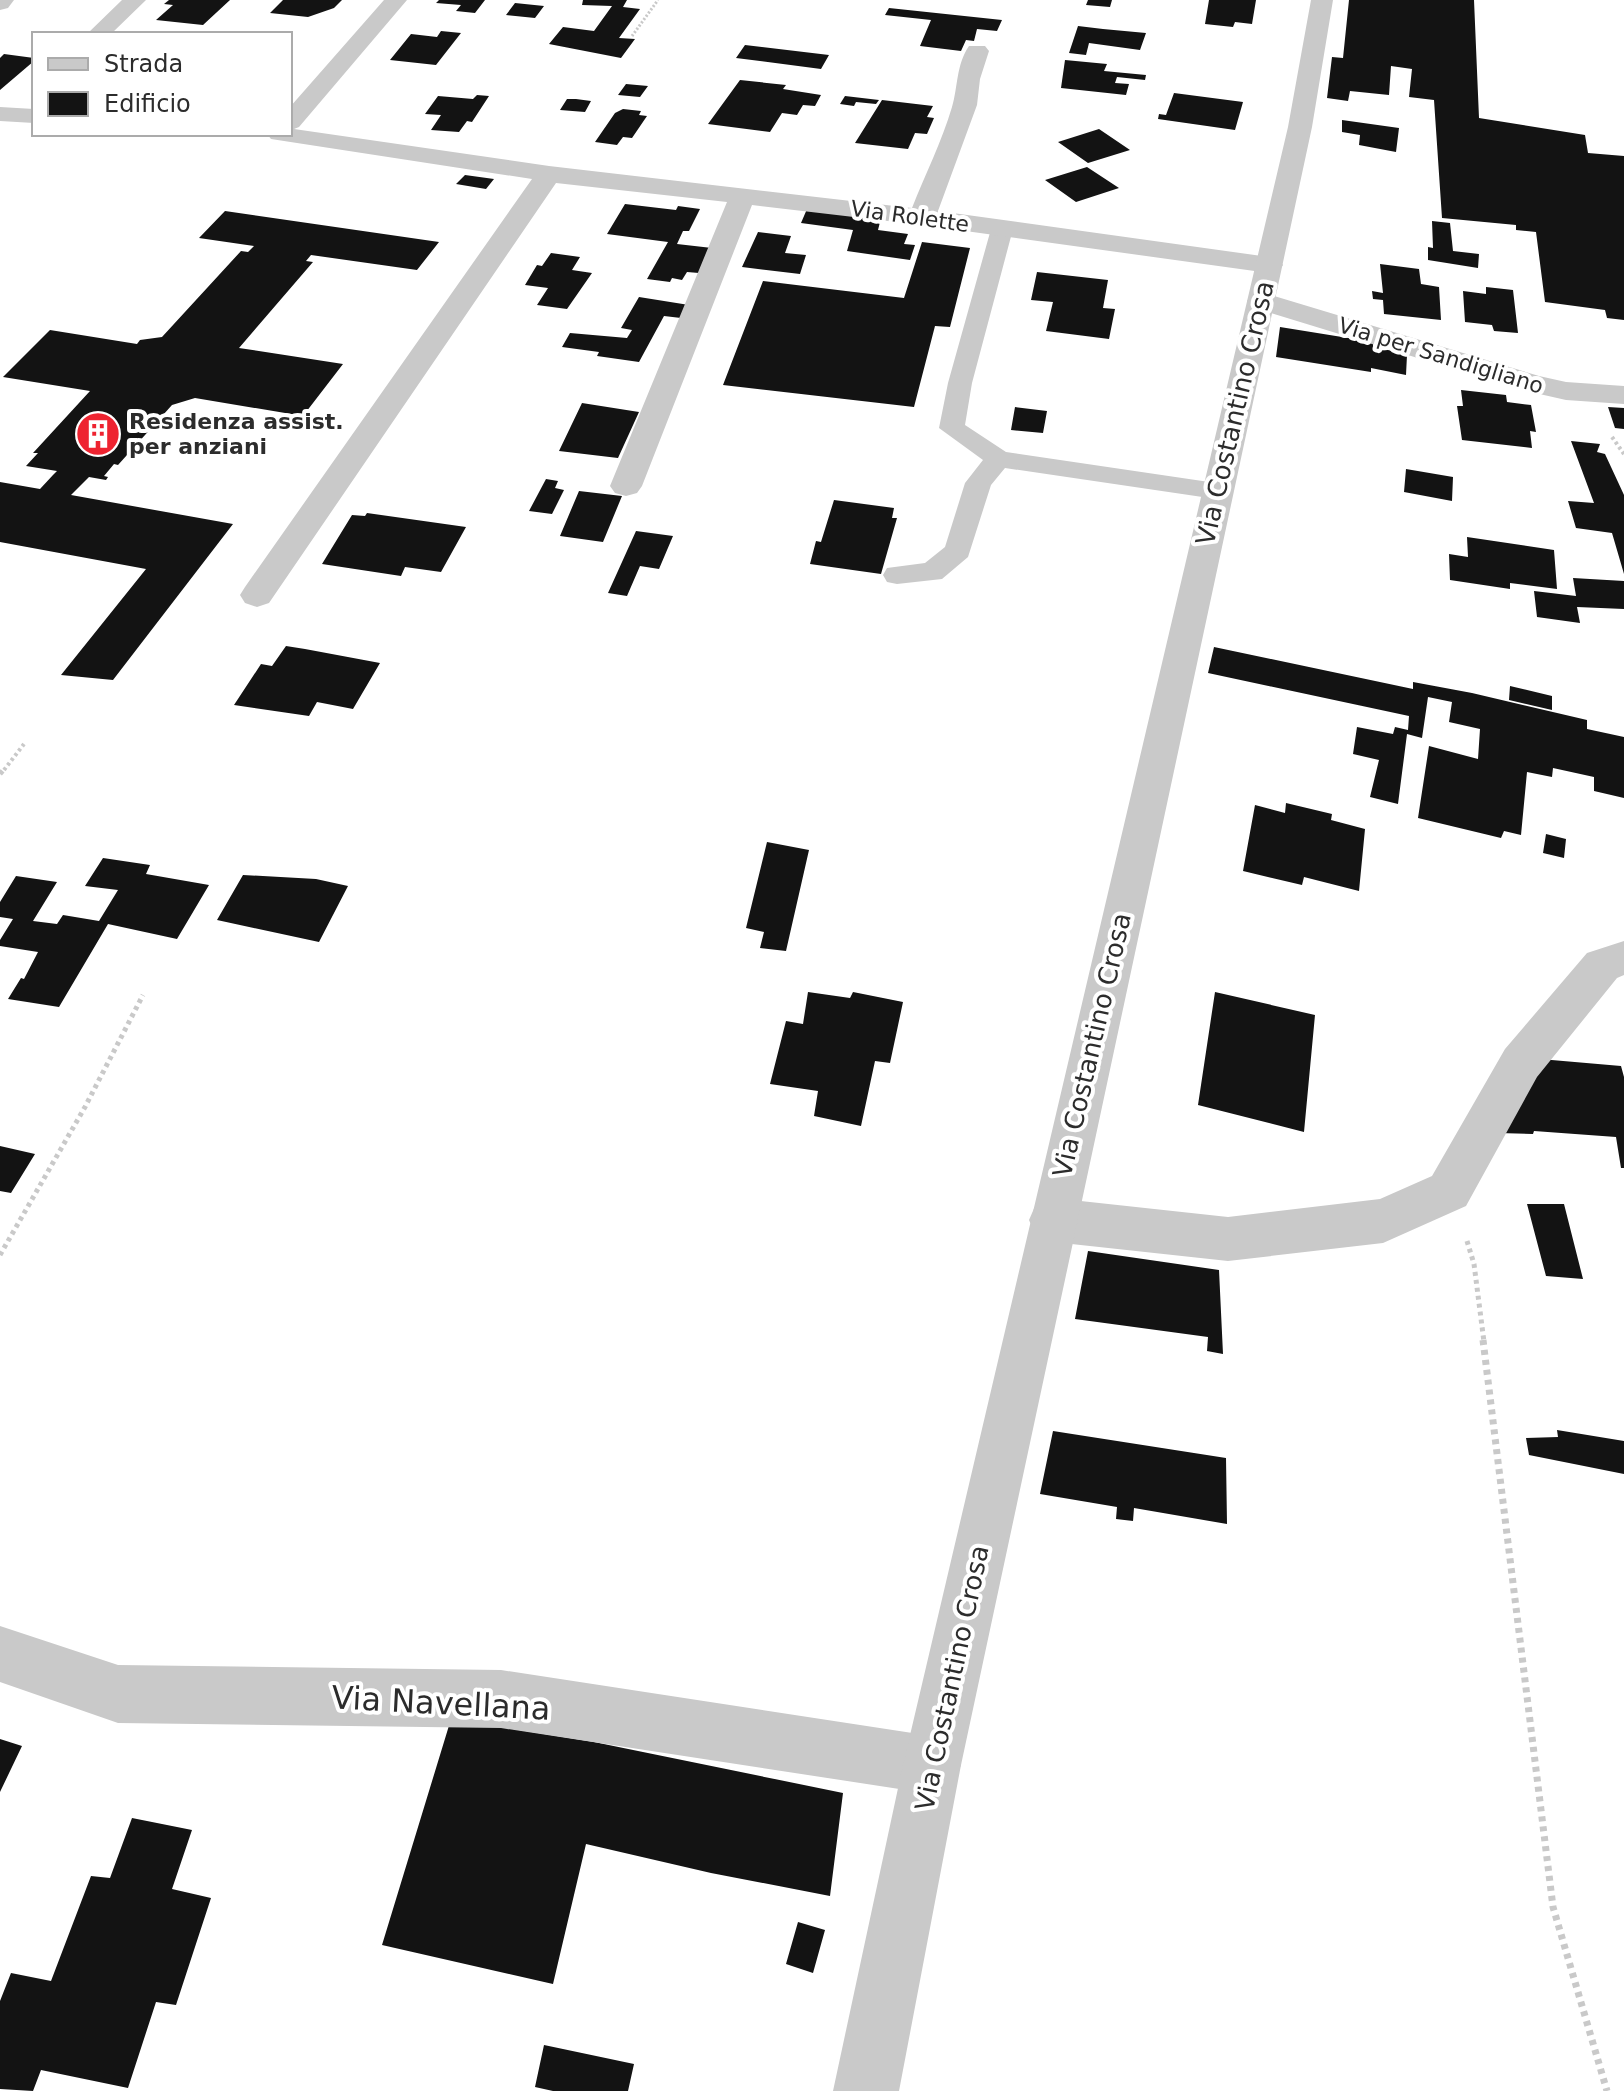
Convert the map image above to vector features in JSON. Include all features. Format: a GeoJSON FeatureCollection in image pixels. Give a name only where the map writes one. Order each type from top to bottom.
{"type":"FeatureCollection","features":[{"type":"Feature","properties":{"kind":"street"},"geometry":{"type":"LineString","coordinates":[[100,32],[135,0]]}},
{"type":"Feature","properties":{"kind":"street"},"geometry":{"type":"LineString","coordinates":[[292,120],[396,0]]}},
{"type":"Feature","properties":{"kind":"street","name":"Via Costantino Crosa"},"geometry":{"type":"LineString","coordinates":[[866,2091],[932,1765],[1300,127],[1322,0]]}},
{"type":"Feature","properties":{"kind":"street"},"geometry":{"type":"LineString","coordinates":[[922,217],[965,105],[968,79],[977,51]]}},
{"type":"Feature","properties":{"kind":"street"},"geometry":{"type":"LineString","coordinates":[[0,114],[32,103]]}},
{"type":"Feature","properties":{"kind":"street","name":"Via Rolette"},"geometry":{"type":"LineString","coordinates":[[292,136],[549,174],[743,195],[1002,229],[1265,283]]}},
{"type":"Feature","properties":{"kind":"street"},"geometry":{"type":"LineString","coordinates":[[257,595],[549,174]]}},
{"type":"Feature","properties":{"kind":"street"},"geometry":{"type":"LineString","coordinates":[[626,486],[743,195]]}},
{"type":"Feature","properties":{"kind":"street","name":"Via per Sandigliano"},"geometry":{"type":"LineString","coordinates":[[1265,283],[1533,384],[1566,391],[1624,395]]}},
{"type":"Feature","properties":{"kind":"street"},"geometry":{"type":"LineString","coordinates":[[1053,1220],[1228,1239],[1383,1221],[1449,1191],[1521,1063],[1602,965],[1624,958]]}},
{"type":"Feature","properties":{"kind":"street","name":"Via Navellana"},"geometry":{"type":"LineString","coordinates":[[0,1654],[118,1694],[501,1699],[932,1765]]}},
{"type":"Feature","properties":{"kind":"lane"},"geometry":{"type":"LineString","coordinates":[[1002,229],[960,383],[952,428],[999,459],[1216,491]]}},
{"type":"Feature","properties":{"kind":"lane"},"geometry":{"type":"LineString","coordinates":[[897,575],[932,572],[958,551],[978,483],[999,459]]}},
{"type":"Feature","properties":{"kind":"path"},"geometry":{"type":"LineString","coordinates":[[632,36],[658,0]]}},
{"type":"Feature","properties":{"kind":"path"},"geometry":{"type":"LineString","coordinates":[[0,774],[24,744]]}},
{"type":"Feature","properties":{"kind":"path"},"geometry":{"type":"LineString","coordinates":[[0,1255],[85,1107],[143,995]]}},
{"type":"Feature","properties":{"kind":"path"},"geometry":{"type":"LineString","coordinates":[[1449,1191],[1474,1264],[1553,1907],[1607,2091]]}},
{"type":"Feature","properties":{"kind":"building"},"geometry":{"type":"Polygon","coordinates":[[[169,0],[230,0],[203,25],[156,20],[173,5],[164,4],[169,0]]]}},
{"type":"Feature","properties":{"kind":"building"},"geometry":{"type":"Polygon","coordinates":[[[283,0],[342,0],[334,8],[308,17],[270,13],[283,0]]]}},
{"type":"Feature","properties":{"kind":"building"},"geometry":{"type":"Polygon","coordinates":[[[439,0],[485,0],[475,13],[456,11],[461,5],[436,3],[439,0]]]}},
{"type":"Feature","properties":{"kind":"building"},"geometry":{"type":"Polygon","coordinates":[[[583,0],[627,0],[623,7],[640,9],[619,38],[635,39],[621,58],[549,44],[563,27],[594,31],[612,6],[582,5],[583,0]]]}},
{"type":"Feature","properties":{"kind":"building"},"geometry":{"type":"Polygon","coordinates":[[[1088,0],[1112,0],[1110,7],[1086,5],[1088,0]]]}},
{"type":"Feature","properties":{"kind":"building"},"geometry":{"type":"Polygon","coordinates":[[[1209,0],[1256,0],[1252,24],[1235,22],[1233,27],[1205,24],[1209,0]]]}},
{"type":"Feature","properties":{"kind":"building"},"geometry":{"type":"Polygon","coordinates":[[[1349,0],[1474,0],[1479,118],[1585,135],[1588,153],[1624,156],[1624,320],[1607,318],[1605,310],[1545,302],[1536,232],[1516,230],[1516,225],[1442,218],[1434,100],[1409,97],[1412,69],[1391,66],[1389,95],[1350,91],[1348,101],[1327,98],[1332,57],[1343,58],[1349,0]]]}},
{"type":"Feature","properties":{"kind":"building"},"geometry":{"type":"Polygon","coordinates":[[[515,3],[544,6],[535,18],[506,15],[515,3]]]}},
{"type":"Feature","properties":{"kind":"building"},"geometry":{"type":"Polygon","coordinates":[[[889,8],[1002,20],[997,31],[977,29],[974,41],[966,40],[961,51],[920,46],[931,20],[885,15],[889,8]]]}},
{"type":"Feature","properties":{"kind":"building"},"geometry":{"type":"Polygon","coordinates":[[[1078,26],[1146,33],[1140,50],[1089,43],[1086,55],[1069,53],[1078,26]]]}},
{"type":"Feature","properties":{"kind":"building"},"geometry":{"type":"Polygon","coordinates":[[[441,31],[461,33],[436,65],[390,60],[411,34],[437,37],[441,31]]]}},
{"type":"Feature","properties":{"kind":"building"},"geometry":{"type":"Polygon","coordinates":[[[745,45],[829,55],[821,69],[736,58],[745,45]]]}},
{"type":"Feature","properties":{"kind":"building"},"geometry":{"type":"Polygon","coordinates":[[[4,54],[32,58],[32,63],[0,90],[0,58],[4,54]]]}},
{"type":"Feature","properties":{"kind":"building"},"geometry":{"type":"Polygon","coordinates":[[[1065,60],[1107,64],[1104,71],[1146,75],[1145,80],[1117,77],[1115,83],[1129,84],[1126,95],[1061,88],[1065,60]]]}},
{"type":"Feature","properties":{"kind":"building"},"geometry":{"type":"Polygon","coordinates":[[[740,80],[786,85],[783,89],[821,95],[815,106],[803,105],[797,115],[782,113],[770,132],[708,124],[740,80]]]}},
{"type":"Feature","properties":{"kind":"building"},"geometry":{"type":"Polygon","coordinates":[[[626,84],[648,86],[640,97],[618,95],[626,84]]]}},
{"type":"Feature","properties":{"kind":"building"},"geometry":{"type":"Polygon","coordinates":[[[1174,93],[1243,102],[1235,130],[1158,119],[1159,114],[1166,115],[1174,93]]]}},
{"type":"Feature","properties":{"kind":"building"},"geometry":{"type":"Polygon","coordinates":[[[477,95],[489,96],[472,122],[467,121],[459,132],[431,130],[441,115],[425,114],[438,96],[473,99],[477,95]]]}},
{"type":"Feature","properties":{"kind":"building"},"geometry":{"type":"Polygon","coordinates":[[[845,96],[879,100],[876,104],[840,104],[845,96]]]}},
{"type":"Feature","properties":{"kind":"building"},"geometry":{"type":"Polygon","coordinates":[[[567,99],[591,101],[585,112],[560,110],[567,99]]]}},
{"type":"Feature","properties":{"kind":"building"},"geometry":{"type":"Polygon","coordinates":[[[882,100],[933,106],[927,117],[934,118],[927,134],[915,133],[908,149],[855,143],[882,100]]]}},
{"type":"Feature","properties":{"kind":"building"},"geometry":{"type":"Polygon","coordinates":[[[623,109],[641,111],[639,115],[647,116],[632,138],[623,137],[617,145],[595,142],[615,113],[623,109]]]}},
{"type":"Feature","properties":{"kind":"building"},"geometry":{"type":"Polygon","coordinates":[[[1342,120],[1399,128],[1396,152],[1359,145],[1360,135],[1342,132],[1342,120]]]}},
{"type":"Feature","properties":{"kind":"building"},"geometry":{"type":"Polygon","coordinates":[[[1099,129],[1130,150],[1088,163],[1058,142],[1099,129]]]}},
{"type":"Feature","properties":{"kind":"building"},"geometry":{"type":"Polygon","coordinates":[[[1087,167],[1119,188],[1076,202],[1045,180],[1087,167]]]}},
{"type":"Feature","properties":{"kind":"building"},"geometry":{"type":"Polygon","coordinates":[[[465,175],[494,179],[486,189],[456,184],[465,175]]]}},
{"type":"Feature","properties":{"kind":"building"},"geometry":{"type":"Polygon","coordinates":[[[625,204],[676,210],[678,206],[700,209],[689,231],[683,231],[677,244],[712,248],[699,273],[687,272],[682,280],[672,278],[670,282],[647,279],[668,242],[607,234],[625,204]]]}},
{"type":"Feature","properties":{"kind":"building"},"geometry":{"type":"Polygon","coordinates":[[[807,209],[881,218],[878,230],[908,234],[904,244],[915,245],[910,260],[847,251],[853,230],[801,223],[807,209]]]}},
{"type":"Feature","properties":{"kind":"building","name":"Residenza assist. per anziani"},"geometry":{"type":"Polygon","coordinates":[[[225,211],[439,242],[417,270],[311,255],[306,261],[313,262],[239,348],[343,364],[303,416],[195,398],[172,405],[118,465],[114,464],[104,476],[108,477],[106,480],[89,477],[71,495],[233,524],[113,680],[61,675],[146,569],[0,542],[0,482],[40,489],[57,471],[26,466],[38,453],[33,453],[90,391],[3,377],[50,330],[137,344],[140,340],[162,337],[241,251],[248,252],[254,246],[199,238],[225,211]]]}},
{"type":"Feature","properties":{"kind":"building"},"geometry":{"type":"Polygon","coordinates":[[[1432,221],[1450,223],[1453,251],[1479,254],[1478,268],[1428,260],[1428,247],[1433,248],[1432,221]]]}},
{"type":"Feature","properties":{"kind":"building"},"geometry":{"type":"Polygon","coordinates":[[[758,232],[791,236],[785,253],[806,255],[800,274],[742,267],[758,232]]]}},
{"type":"Feature","properties":{"kind":"building"},"geometry":{"type":"Polygon","coordinates":[[[922,242],[970,248],[950,327],[935,326],[914,407],[723,385],[763,281],[904,298],[922,242]]]}},
{"type":"Feature","properties":{"kind":"building"},"geometry":{"type":"Polygon","coordinates":[[[551,253],[580,257],[572,270],[592,273],[567,309],[537,305],[548,288],[525,285],[537,265],[542,266],[551,253]]]}},
{"type":"Feature","properties":{"kind":"building"},"geometry":{"type":"Polygon","coordinates":[[[1380,264],[1419,269],[1421,284],[1439,287],[1441,320],[1384,314],[1383,300],[1373,299],[1372,291],[1383,293],[1380,264]]]}},
{"type":"Feature","properties":{"kind":"building"},"geometry":{"type":"Polygon","coordinates":[[[1037,272],[1108,280],[1103,308],[1115,309],[1109,339],[1046,331],[1053,302],[1031,300],[1037,272]]]}},
{"type":"Feature","properties":{"kind":"building"},"geometry":{"type":"Polygon","coordinates":[[[1486,287],[1513,290],[1518,333],[1494,331],[1492,325],[1465,322],[1463,291],[1486,294],[1486,287]]]}},
{"type":"Feature","properties":{"kind":"building"},"geometry":{"type":"Polygon","coordinates":[[[639,297],[689,305],[681,318],[664,316],[639,362],[562,347],[570,333],[627,338],[632,330],[621,328],[639,297]]]}},
{"type":"Feature","properties":{"kind":"building"},"geometry":{"type":"Polygon","coordinates":[[[1280,327],[1373,342],[1373,346],[1407,355],[1406,375],[1276,357],[1280,327]]]}},
{"type":"Feature","properties":{"kind":"building"},"geometry":{"type":"Polygon","coordinates":[[[1461,390],[1506,395],[1507,402],[1531,405],[1536,432],[1530,431],[1532,448],[1462,440],[1457,406],[1463,406],[1461,390]]]}},
{"type":"Feature","properties":{"kind":"building"},"geometry":{"type":"Polygon","coordinates":[[[582,403],[639,412],[618,458],[559,451],[582,403]]]}},
{"type":"Feature","properties":{"kind":"building"},"geometry":{"type":"Polygon","coordinates":[[[1015,407],[1047,411],[1043,433],[1011,430],[1015,407]]]}},
{"type":"Feature","properties":{"kind":"building"},"geometry":{"type":"Polygon","coordinates":[[[1608,407],[1624,408],[1624,429],[1615,428],[1608,407]]]}},
{"type":"Feature","properties":{"kind":"building"},"geometry":{"type":"Polygon","coordinates":[[[1571,441],[1600,444],[1597,452],[1605,454],[1624,495],[1624,574],[1612,533],[1576,528],[1568,501],[1594,503],[1571,441]]]}},
{"type":"Feature","properties":{"kind":"building"},"geometry":{"type":"Polygon","coordinates":[[[1406,469],[1453,477],[1452,501],[1404,492],[1406,469]]]}},
{"type":"Feature","properties":{"kind":"building"},"geometry":{"type":"Polygon","coordinates":[[[546,479],[558,481],[555,488],[564,490],[552,514],[529,511],[546,479]]]}},
{"type":"Feature","properties":{"kind":"building"},"geometry":{"type":"Polygon","coordinates":[[[579,491],[622,496],[603,542],[560,536],[579,491]]]}},
{"type":"Feature","properties":{"kind":"building"},"geometry":{"type":"Polygon","coordinates":[[[834,500],[894,508],[892,518],[897,518],[881,574],[810,564],[816,541],[821,542],[834,500]]]}},
{"type":"Feature","properties":{"kind":"building"},"geometry":{"type":"Polygon","coordinates":[[[367,513],[466,527],[441,572],[405,567],[401,576],[322,564],[352,515],[365,516],[367,513]]]}},
{"type":"Feature","properties":{"kind":"building"},"geometry":{"type":"Polygon","coordinates":[[[636,531],[673,536],[659,569],[640,566],[627,596],[608,593],[636,531]]]}},
{"type":"Feature","properties":{"kind":"building"},"geometry":{"type":"Polygon","coordinates":[[[1467,537],[1554,550],[1557,589],[1510,583],[1510,589],[1450,580],[1449,554],[1468,557],[1467,537]]]}},
{"type":"Feature","properties":{"kind":"building"},"geometry":{"type":"Polygon","coordinates":[[[1573,578],[1624,581],[1624,609],[1577,607],[1580,623],[1537,617],[1534,591],[1576,596],[1573,578]]]}},
{"type":"Feature","properties":{"kind":"building"},"geometry":{"type":"Polygon","coordinates":[[[286,646],[380,663],[353,709],[317,702],[309,716],[234,705],[261,664],[272,666],[286,646]]]}},
{"type":"Feature","properties":{"kind":"building"},"geometry":{"type":"Polygon","coordinates":[[[1214,647],[1413,689],[1413,682],[1472,693],[1587,720],[1587,729],[1624,737],[1624,798],[1594,791],[1594,777],[1553,768],[1552,777],[1527,772],[1521,835],[1504,831],[1501,838],[1418,818],[1429,746],[1478,759],[1480,729],[1449,722],[1452,702],[1428,697],[1422,738],[1407,734],[1398,804],[1370,797],[1379,760],[1353,754],[1357,727],[1393,734],[1395,727],[1408,730],[1409,716],[1208,673],[1214,647]]]}},
{"type":"Feature","properties":{"kind":"building"},"geometry":{"type":"Polygon","coordinates":[[[1510,686],[1552,696],[1552,710],[1509,700],[1510,686]]]}},
{"type":"Feature","properties":{"kind":"building"},"geometry":{"type":"Polygon","coordinates":[[[1286,803],[1332,814],[1331,820],[1365,829],[1359,891],[1304,877],[1302,885],[1243,871],[1255,805],[1285,813],[1286,803]]]}},
{"type":"Feature","properties":{"kind":"building"},"geometry":{"type":"Polygon","coordinates":[[[1546,834],[1566,839],[1564,858],[1543,853],[1546,834]]]}},
{"type":"Feature","properties":{"kind":"building"},"geometry":{"type":"Polygon","coordinates":[[[767,842],[809,850],[786,951],[760,948],[764,932],[746,928],[767,842]]]}},
{"type":"Feature","properties":{"kind":"building"},"geometry":{"type":"Polygon","coordinates":[[[103,858],[150,865],[146,874],[209,885],[177,939],[108,924],[59,1007],[8,999],[21,978],[24,979],[38,952],[0,946],[0,940],[13,919],[0,917],[0,902],[16,876],[57,882],[33,921],[57,924],[63,915],[99,921],[118,890],[85,886],[103,858]]]}},
{"type":"Feature","properties":{"kind":"building"},"geometry":{"type":"Polygon","coordinates":[[[243,875],[316,879],[348,886],[319,942],[217,920],[243,875]]]}},
{"type":"Feature","properties":{"kind":"building"},"geometry":{"type":"Polygon","coordinates":[[[808,992],[850,998],[853,992],[903,1002],[890,1063],[875,1061],[861,1126],[814,1116],[818,1091],[770,1084],[786,1021],[803,1024],[808,992]]]}},
{"type":"Feature","properties":{"kind":"building"},"geometry":{"type":"Polygon","coordinates":[[[1215,992],[1315,1015],[1304,1132],[1198,1105],[1215,992]]]}},
{"type":"Feature","properties":{"kind":"building"},"geometry":{"type":"Polygon","coordinates":[[[1540,1059],[1621,1066],[1624,1077],[1624,1168],[1621,1168],[1616,1137],[1534,1131],[1533,1134],[1498,1133],[1540,1059]]]}},
{"type":"Feature","properties":{"kind":"building"},"geometry":{"type":"Polygon","coordinates":[[[0,1146],[35,1154],[11,1193],[0,1191],[0,1146]]]}},
{"type":"Feature","properties":{"kind":"building"},"geometry":{"type":"Polygon","coordinates":[[[1527,1204],[1564,1204],[1583,1279],[1546,1276],[1527,1204]]]}},
{"type":"Feature","properties":{"kind":"building"},"geometry":{"type":"Polygon","coordinates":[[[1088,1251],[1219,1270],[1223,1354],[1207,1351],[1208,1337],[1075,1319],[1088,1251]]]}},
{"type":"Feature","properties":{"kind":"building"},"geometry":{"type":"Polygon","coordinates":[[[1557,1430],[1624,1441],[1624,1474],[1529,1455],[1526,1438],[1558,1437],[1557,1430]]]}},
{"type":"Feature","properties":{"kind":"building"},"geometry":{"type":"Polygon","coordinates":[[[1053,1431],[1226,1458],[1227,1524],[1134,1508],[1133,1521],[1116,1519],[1117,1507],[1040,1494],[1053,1431]]]}},
{"type":"Feature","properties":{"kind":"building"},"geometry":{"type":"Polygon","coordinates":[[[451,1719],[594,1742],[843,1793],[830,1896],[586,1844],[553,1984],[382,1945],[451,1719]]]}},
{"type":"Feature","properties":{"kind":"building"},"geometry":{"type":"Polygon","coordinates":[[[0,1739],[22,1746],[0,1792],[0,1739]]]}},
{"type":"Feature","properties":{"kind":"building"},"geometry":{"type":"Polygon","coordinates":[[[132,1818],[192,1830],[172,1889],[211,1898],[176,2005],[156,2002],[128,2088],[41,2070],[33,2091],[0,2089],[0,2001],[11,1973],[51,1981],[91,1876],[110,1878],[132,1818]]]}},
{"type":"Feature","properties":{"kind":"building"},"geometry":{"type":"Polygon","coordinates":[[[798,1922],[825,1930],[813,1973],[786,1964],[798,1922]]]}},
{"type":"Feature","properties":{"kind":"building"},"geometry":{"type":"Polygon","coordinates":[[[544,2045],[634,2064],[628,2091],[553,2091],[535,2087],[544,2045]]]}},
{"type":"Feature","properties":{"kind":"place","name":"Residenza assist. per anziani"},"geometry":{"type":"Point","coordinates":[98,434]}}]}
